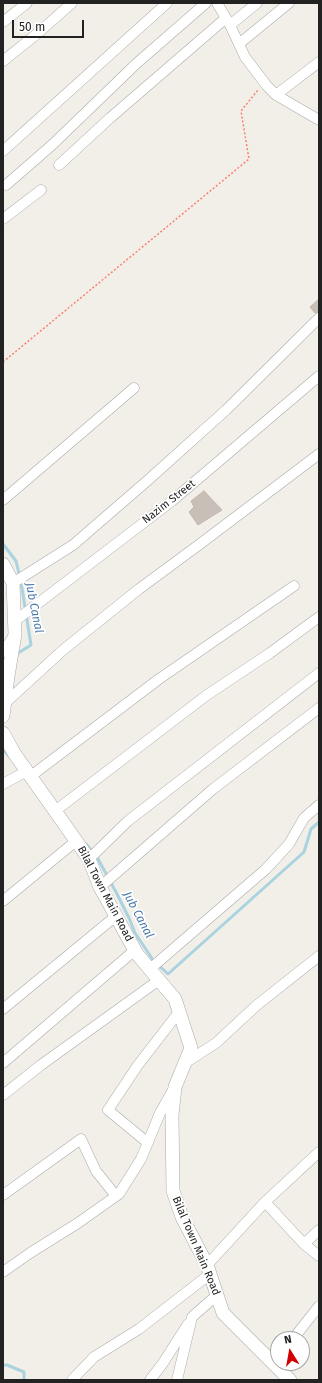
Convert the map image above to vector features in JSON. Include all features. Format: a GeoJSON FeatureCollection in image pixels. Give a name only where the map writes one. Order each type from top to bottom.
{"type":"FeatureCollection","features":[{"type":"Feature","properties":{"kind":"street"},"geometry":{"type":"LineString","coordinates":[[3,22],[27,3]]}},
{"type":"Feature","properties":{"kind":"street"},"geometry":{"type":"LineString","coordinates":[[3,61],[72,3]]}},
{"type":"Feature","properties":{"kind":"street"},"geometry":{"type":"LineString","coordinates":[[3,151],[167,3]]}},
{"type":"Feature","properties":{"kind":"street"},"geometry":{"type":"LineString","coordinates":[[6,185],[52,145],[137,63],[206,3]]}},
{"type":"Feature","properties":{"kind":"street"},"geometry":{"type":"LineString","coordinates":[[217,3],[245,57],[264,83],[276,95],[319,120]]}},
{"type":"Feature","properties":{"kind":"street"},"geometry":{"type":"LineString","coordinates":[[59,165],[115,113],[228,22],[257,3]]}},
{"type":"Feature","properties":{"kind":"street"},"geometry":{"type":"LineString","coordinates":[[239,44],[289,3]]}},
{"type":"Feature","properties":{"kind":"street"},"geometry":{"type":"LineString","coordinates":[[276,95],[319,62]]}},
{"type":"Feature","properties":{"kind":"street"},"geometry":{"type":"LineString","coordinates":[[3,219],[41,190]]}},
{"type":"Feature","properties":{"kind":"street"},"geometry":{"type":"LineString","coordinates":[[13,583],[73,545],[147,481],[226,410],[319,318]]}},
{"type":"Feature","properties":{"kind":"street","name":"Nazim Street"},"geometry":{"type":"LineString","coordinates":[[15,621],[172,501],[319,376]]}},
{"type":"Feature","properties":{"kind":"street"},"geometry":{"type":"LineString","coordinates":[[3,500],[134,388]]}},
{"type":"Feature","properties":{"kind":"street"},"geometry":{"type":"LineString","coordinates":[[4,703],[63,650],[139,589],[319,454]]}},
{"type":"Feature","properties":{"kind":"street"},"geometry":{"type":"LineString","coordinates":[[3,716],[15,634],[13,583],[4,569]]}},
{"type":"Feature","properties":{"kind":"street"},"geometry":{"type":"LineString","coordinates":[[3,784],[29,774],[160,679],[294,586]]}},
{"type":"Feature","properties":{"kind":"street"},"geometry":{"type":"LineString","coordinates":[[55,811],[200,699],[270,653],[319,617]]}},
{"type":"Feature","properties":{"kind":"street"},"geometry":{"type":"LineString","coordinates":[[3,652],[15,634]]}},
{"type":"Feature","properties":{"kind":"street"},"geometry":{"type":"LineString","coordinates":[[89,859],[128,821],[319,673]]}},
{"type":"Feature","properties":{"kind":"street"},"geometry":{"type":"LineString","coordinates":[[100,888],[213,789],[319,708]]}},
{"type":"Feature","properties":{"kind":"street","name":"Bilal Town Main Road"},"geometry":{"type":"LineString","coordinates":[[3,733],[8,751],[29,774],[89,859],[100,888],[135,950],[175,999],[191,1048],[174,1087],[172,1115],[173,1191],[182,1217],[208,1270],[223,1313],[270,1356]]}},
{"type":"Feature","properties":{"kind":"street"},"geometry":{"type":"LineString","coordinates":[[150,969],[266,868],[289,844],[304,818],[319,806]]}},
{"type":"Feature","properties":{"kind":"street"},"geometry":{"type":"LineString","coordinates":[[3,901],[76,841]]}},
{"type":"Feature","properties":{"kind":"street"},"geometry":{"type":"LineString","coordinates":[[3,1009],[116,916]]}},
{"type":"Feature","properties":{"kind":"street"},"geometry":{"type":"LineString","coordinates":[[3,1063],[135,950]]}},
{"type":"Feature","properties":{"kind":"street"},"geometry":{"type":"LineString","coordinates":[[185,1063],[216,1043],[257,1005],[319,956]]}},
{"type":"Feature","properties":{"kind":"street"},"geometry":{"type":"LineString","coordinates":[[5,1091],[159,980]]}},
{"type":"Feature","properties":{"kind":"street"},"geometry":{"type":"LineString","coordinates":[[148,1143],[108,1110],[138,1065],[179,1012]]}},
{"type":"Feature","properties":{"kind":"street"},"geometry":{"type":"LineString","coordinates":[[3,1272],[119,1194],[141,1159],[160,1113],[174,1087]]}},
{"type":"Feature","properties":{"kind":"street"},"geometry":{"type":"LineString","coordinates":[[3,1195],[81,1139],[96,1171],[116,1196]]}},
{"type":"Feature","properties":{"kind":"street"},"geometry":{"type":"LineString","coordinates":[[72,1380],[94,1357],[139,1329],[208,1270],[265,1202],[319,1152]]}},
{"type":"Feature","properties":{"kind":"street"},"geometry":{"type":"LineString","coordinates":[[265,1202],[304,1244],[319,1256]]}},
{"type":"Feature","properties":{"kind":"street"},"geometry":{"type":"LineString","coordinates":[[304,1244],[319,1230]]}},
{"type":"Feature","properties":{"kind":"street"},"geometry":{"type":"LineString","coordinates":[[150,1380],[163,1363],[192,1317],[217,1296]]}},
{"type":"Feature","properties":{"kind":"street"},"geometry":{"type":"LineString","coordinates":[[299,1331],[319,1306]]}},
{"type":"Feature","properties":{"kind":"street"},"geometry":{"type":"LineString","coordinates":[[176,1380],[192,1317]]}},
{"type":"Feature","properties":{"kind":"street","name":"Bilal Town Main Road"},"geometry":{"type":"LineString","coordinates":[[283,1371],[290,1380]]}},
{"type":"Feature","properties":{"kind":"path"},"geometry":{"type":"LineString","coordinates":[[3,362],[249,159],[241,111],[264,83]]}},
{"type":"Feature","properties":{"kind":"building"},"geometry":{"type":"Polygon","coordinates":[[[319,299],[319,312],[315,313],[310,307],[319,299]]]}},
{"type":"Feature","properties":{"kind":"building"},"geometry":{"type":"Polygon","coordinates":[[[204,491],[222,510],[198,525],[189,512],[194,507],[191,501],[204,491]]]}},
{"type":"Feature","properties":{"kind":"waterway","name":"Jub Canal"},"geometry":{"type":"LineString","coordinates":[[3,544],[16,561],[21,582],[31,645],[15,655]]}},
{"type":"Feature","properties":{"kind":"waterway","name":"Jub Canal"},"geometry":{"type":"LineString","coordinates":[[3,750],[9,756]]}},
{"type":"Feature","properties":{"kind":"waterway","name":"Jub Canal"},"geometry":{"type":"LineString","coordinates":[[86,844],[97,857],[117,894],[135,933],[153,960],[168,974],[304,852],[311,829],[319,822]]}},
{"type":"Feature","properties":{"kind":"waterway"},"geometry":{"type":"LineString","coordinates":[[3,1365],[7,1365],[24,1372],[24,1380]]}}]}
